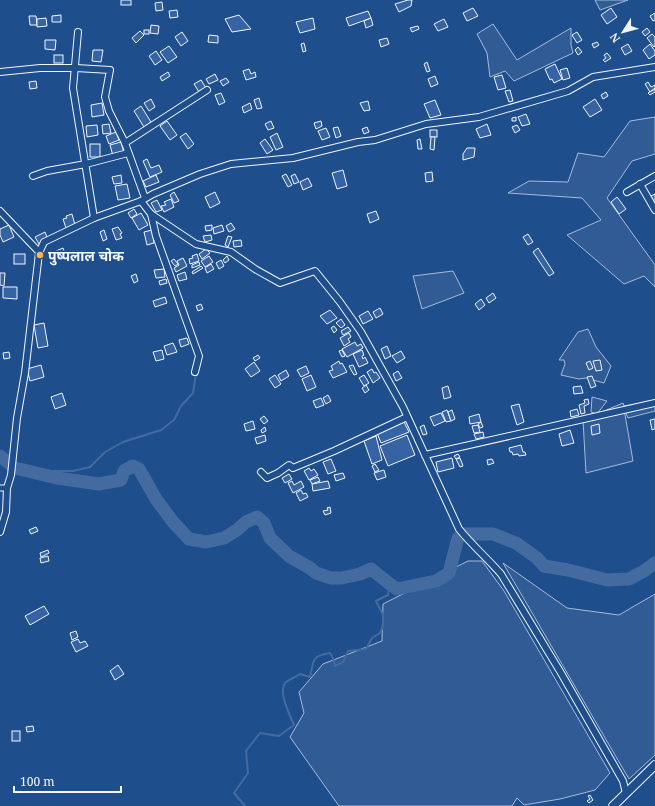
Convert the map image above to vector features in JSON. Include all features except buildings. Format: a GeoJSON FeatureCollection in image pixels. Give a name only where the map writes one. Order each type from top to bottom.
{"type":"FeatureCollection","features":[{"type":"Feature","properties":{"kind":"street"},"geometry":{"type":"LineString","coordinates":[[78,32],[76,68],[73,88],[94,218]]}},
{"type":"Feature","properties":{"kind":"street"},"geometry":{"type":"LineString","coordinates":[[0,532],[6,512],[7,488],[11,475],[40,253],[44,242],[94,218],[143,199],[200,174],[231,164],[293,158],[358,142],[374,140],[426,124],[479,117],[568,91],[593,77],[655,67]]}},
{"type":"Feature","properties":{"kind":"street"},"geometry":{"type":"LineString","coordinates":[[0,72],[40,68],[110,70],[105,97],[109,111],[125,143],[143,199],[151,214],[156,236],[200,356],[195,372]]}},
{"type":"Feature","properties":{"kind":"street"},"geometry":{"type":"LineString","coordinates":[[125,143],[207,90]]}},
{"type":"Feature","properties":{"kind":"street"},"geometry":{"type":"LineString","coordinates":[[34,176],[47,171],[128,154]]}},
{"type":"Feature","properties":{"kind":"street"},"geometry":{"type":"LineString","coordinates":[[627,192],[655,176]]}},
{"type":"Feature","properties":{"kind":"street"},"geometry":{"type":"LineString","coordinates":[[640,184],[655,210]]}},
{"type":"Feature","properties":{"kind":"street"},"geometry":{"type":"LineString","coordinates":[[0,211],[40,253]]}},
{"type":"Feature","properties":{"kind":"street"},"geometry":{"type":"LineString","coordinates":[[151,214],[196,244],[231,252],[255,270],[280,283],[315,271],[340,302],[361,332],[407,417],[458,529],[501,574],[623,781],[626,793]]}},
{"type":"Feature","properties":{"kind":"street"},"geometry":{"type":"LineString","coordinates":[[425,454],[655,403]]}},
{"type":"Feature","properties":{"kind":"street"},"geometry":{"type":"LineString","coordinates":[[261,472],[267,478],[278,473],[289,465],[293,468],[334,451],[407,417]]}},
{"type":"Feature","properties":{"kind":"street"},"geometry":{"type":"LineString","coordinates":[[0,488],[7,488]]}},
{"type":"Feature","properties":{"kind":"street"},"geometry":{"type":"LineString","coordinates":[[613,806],[655,765]]}},
{"type":"Feature","properties":{"kind":"shaded area"},"geometry":{"type":"Polygon","coordinates":[[[595,0],[628,0],[600,10],[595,0]]]}},
{"type":"Feature","properties":{"kind":"shaded area"},"geometry":{"type":"Polygon","coordinates":[[[493,24],[517,60],[571,28],[571,45],[573,53],[514,81],[505,71],[490,77],[487,53],[477,34],[493,24]]]}},
{"type":"Feature","properties":{"kind":"shaded area"},"geometry":{"type":"Polygon","coordinates":[[[655,117],[655,154],[632,161],[607,198],[655,265],[655,287],[644,276],[624,284],[567,235],[601,220],[582,198],[508,193],[529,181],[568,182],[578,153],[604,157],[630,121],[655,117]]]}},
{"type":"Feature","properties":{"kind":"shaded area"},"geometry":{"type":"Polygon","coordinates":[[[453,271],[464,293],[422,309],[413,276],[453,271]]]}},
{"type":"Feature","properties":{"kind":"shaded area"},"geometry":{"type":"Polygon","coordinates":[[[588,329],[596,347],[611,366],[604,383],[586,378],[579,379],[561,375],[565,364],[564,360],[559,360],[578,332],[588,329]]]}},
{"type":"Feature","properties":{"kind":"shaded area"},"geometry":{"type":"Polygon","coordinates":[[[592,397],[607,401],[597,414],[623,403],[624,406],[655,401],[655,411],[628,418],[624,409],[633,461],[586,473],[583,420],[596,414],[591,412],[592,397]]]}},
{"type":"Feature","properties":{"kind":"shaded area"},"geometry":{"type":"Polygon","coordinates":[[[468,561],[482,561],[504,591],[610,773],[595,790],[560,799],[524,805],[517,798],[512,806],[339,806],[290,737],[304,713],[299,692],[323,664],[382,641],[383,604],[468,561]]]}},
{"type":"Feature","properties":{"kind":"shaded area"},"geometry":{"type":"Polygon","coordinates":[[[503,563],[567,608],[619,615],[655,594],[655,755],[629,779],[503,563]]]}},
{"type":"Feature","properties":{"kind":"waterway"},"geometry":{"type":"LineString","coordinates":[[40,474],[52,471],[73,471],[90,467],[105,452],[123,442],[161,430],[174,420],[181,406],[193,393],[196,374]]}},
{"type":"Feature","properties":{"kind":"waterway"},"geometry":{"type":"LineString","coordinates":[[0,456],[15,468],[57,478],[99,484],[121,480],[124,471],[133,466],[139,469],[156,499],[173,522],[189,539],[206,542],[224,538],[246,522],[257,517],[264,523],[270,538],[289,556],[316,573],[331,578],[342,578],[360,574],[371,569],[397,589],[436,581],[449,573],[458,538],[463,534],[493,534],[516,543],[537,558],[544,566],[568,570],[607,580],[629,579],[655,563]]}},
{"type":"Feature","properties":{"kind":"waterway"},"geometry":{"type":"LineString","coordinates":[[245,806],[234,793],[248,773],[246,751],[260,733],[279,736],[294,725],[287,709],[284,697],[283,691],[286,682],[300,674],[310,677],[316,657],[330,653],[335,666],[343,662],[348,651],[366,649],[372,638],[380,633],[383,626],[383,615],[376,601],[388,595],[390,584]]}},
{"type":"Feature","properties":{"kind":"place","name":"पुष्पलाल चोक"},"geometry":{"type":"Point","coordinates":[40,255]}}]}
